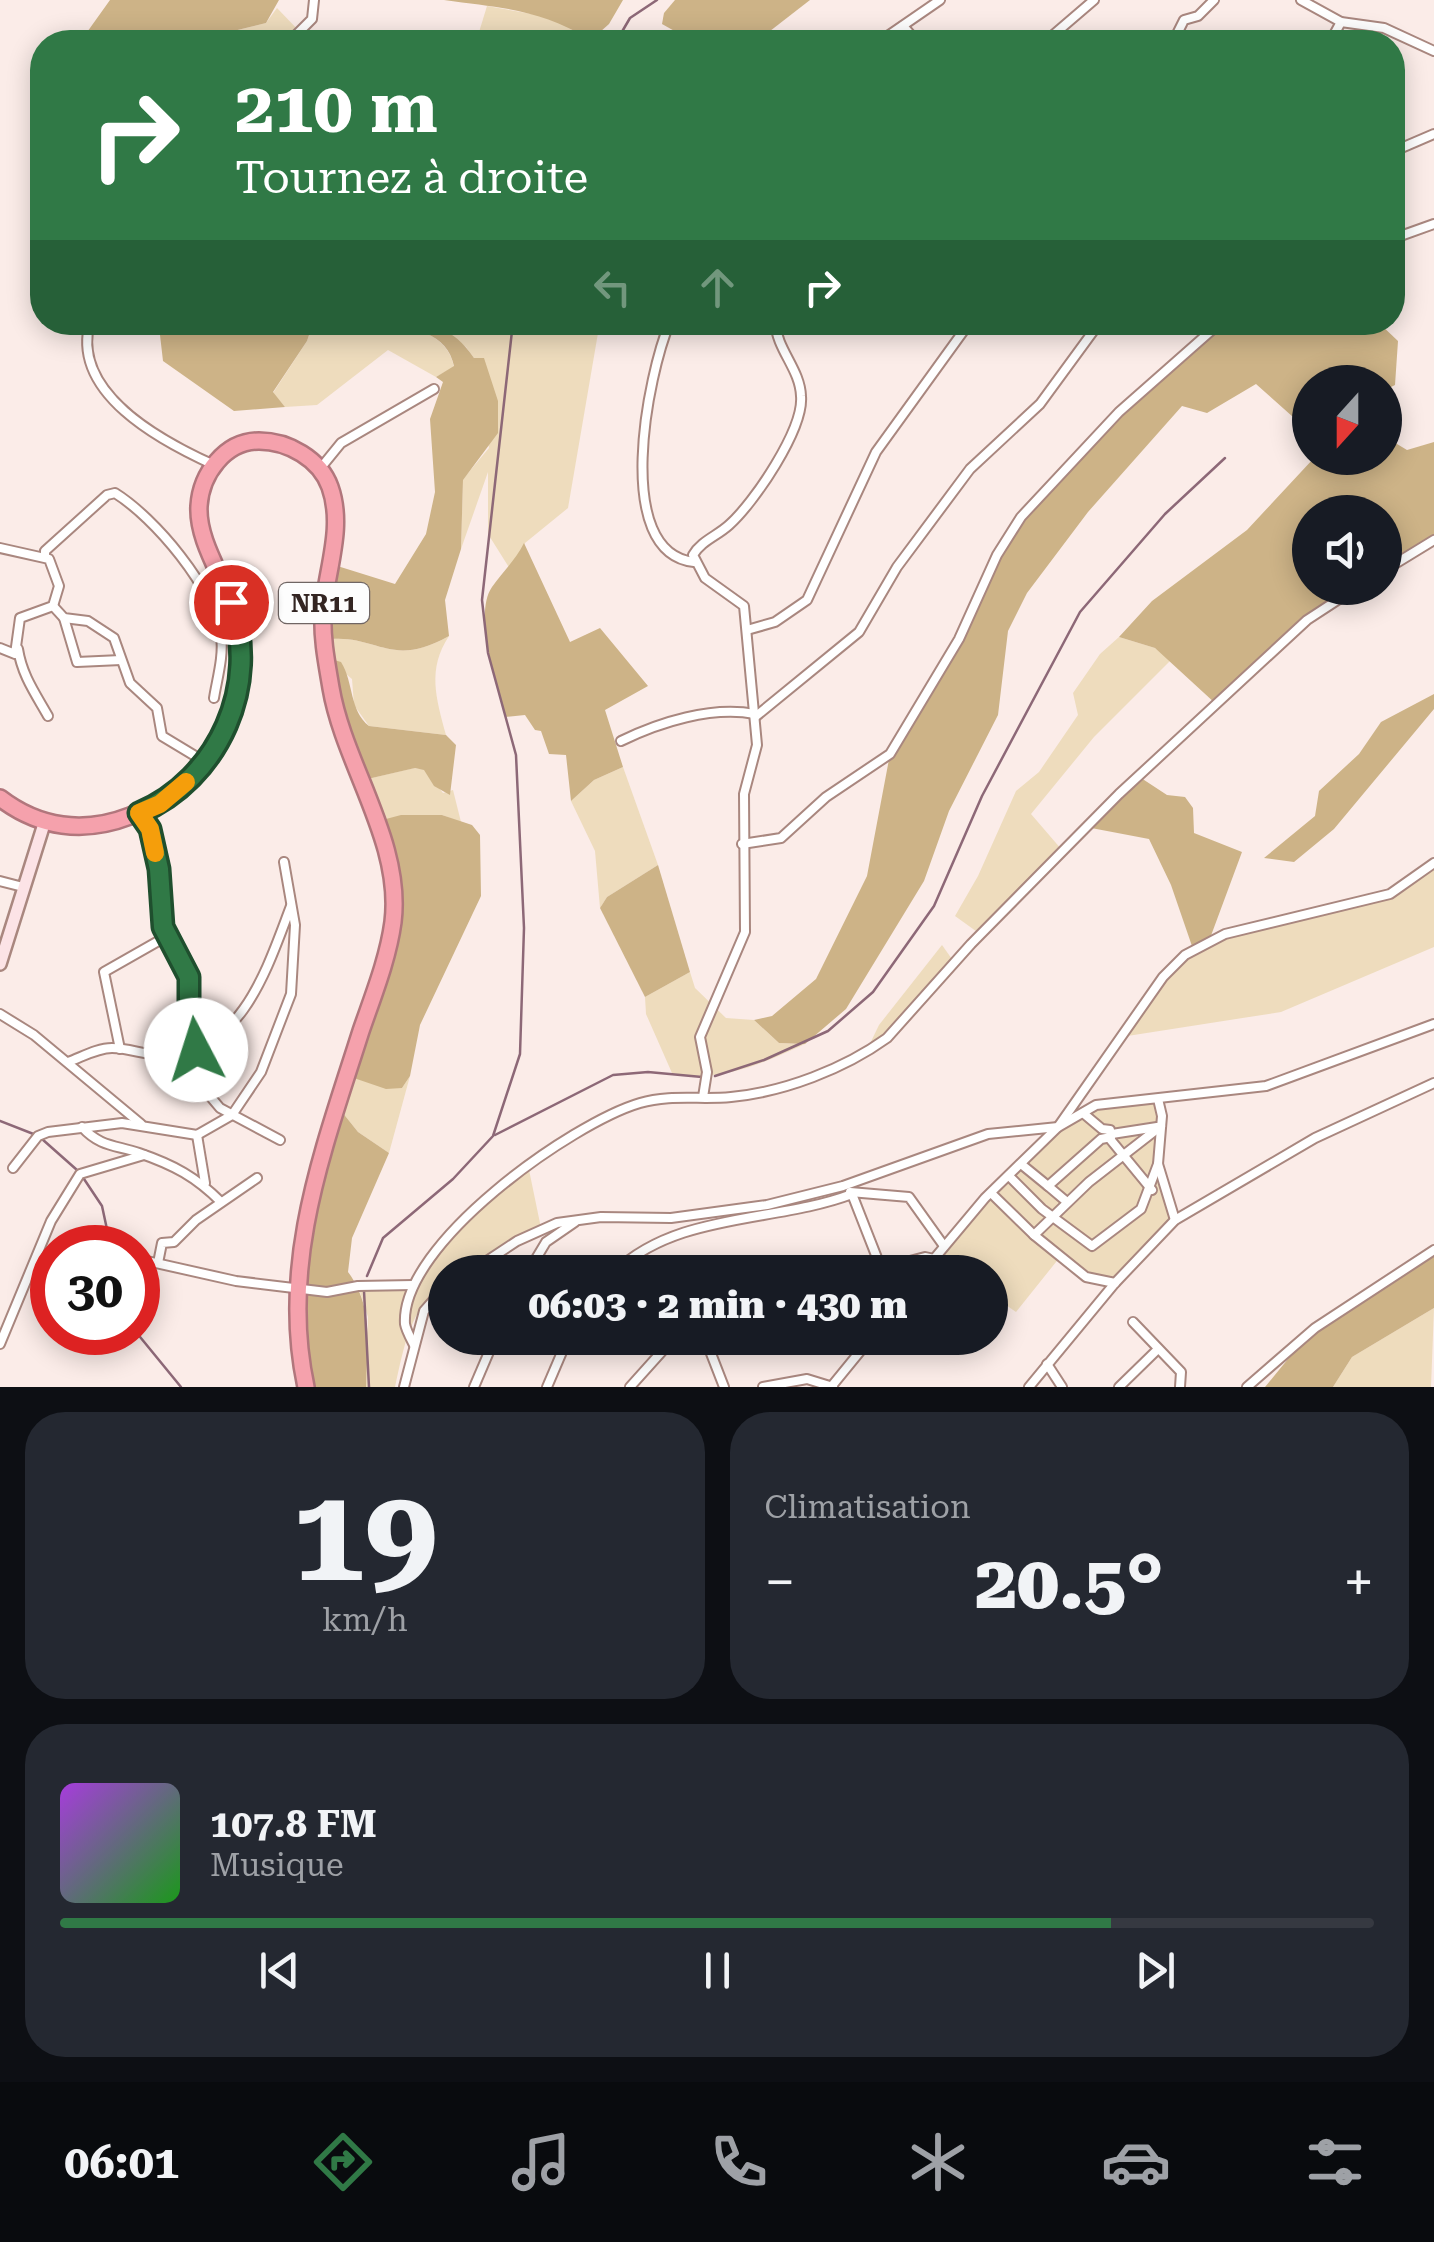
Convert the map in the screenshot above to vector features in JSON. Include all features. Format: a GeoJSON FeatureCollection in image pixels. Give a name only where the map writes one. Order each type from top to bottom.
{"type":"FeatureCollection","features":[{"type":"Feature","properties":{"kind":"highway"},"geometry":{"type":"LineString","coordinates":[[0,798],[44,824],[103,824],[139,813],[176,792],[205,762],[232,711],[239,680],[236,616],[200,522],[201,493],[214,465],[234,448],[256,441],[286,445],[320,470]]}},
{"type":"Feature","properties":{"kind":"highway","name":"NR11"},"geometry":{"type":"LineString","coordinates":[[306,1387],[298,1344],[296,1287],[311,1191],[382,967],[395,900],[390,869],[332,694],[323,619],[335,510],[320,470]]}},
{"type":"Feature","properties":{"kind":"street"},"geometry":{"type":"LineString","coordinates":[[302,30],[312,18],[314,0]]}},
{"type":"Feature","properties":{"kind":"street"},"geometry":{"type":"LineString","coordinates":[[897,30],[940,0]]}},
{"type":"Feature","properties":{"kind":"street"},"geometry":{"type":"LineString","coordinates":[[1059,30],[1094,0]]}},
{"type":"Feature","properties":{"kind":"street"},"geometry":{"type":"LineString","coordinates":[[1179,30],[1184,20],[1198,16],[1214,0]]}},
{"type":"Feature","properties":{"kind":"street"},"geometry":{"type":"LineString","coordinates":[[1301,0],[1342,22],[1388,30]]}},
{"type":"Feature","properties":{"kind":"street"},"geometry":{"type":"LineString","coordinates":[[1337,30],[1342,22]]}},
{"type":"Feature","properties":{"kind":"street"},"geometry":{"type":"LineString","coordinates":[[903,26],[906,30]]}},
{"type":"Feature","properties":{"kind":"street"},"geometry":{"type":"LineString","coordinates":[[1405,38],[1434,51]]}},
{"type":"Feature","properties":{"kind":"street"},"geometry":{"type":"LineString","coordinates":[[1405,146],[1434,134]]}},
{"type":"Feature","properties":{"kind":"street"},"geometry":{"type":"LineString","coordinates":[[1405,234],[1434,224]]}},
{"type":"Feature","properties":{"kind":"street"},"geometry":{"type":"LineString","coordinates":[[87,335],[88,360],[112,395],[162,440],[214,465]]}},
{"type":"Feature","properties":{"kind":"street"},"geometry":{"type":"LineString","coordinates":[[667,335],[648,411],[642,466],[644,496],[657,542],[675,558],[694,562],[704,578],[744,606],[757,745],[744,794],[744,936],[700,1037],[706,1067],[704,1097]]}},
{"type":"Feature","properties":{"kind":"street"},"geometry":{"type":"LineString","coordinates":[[694,562],[698,547],[728,526],[764,483],[802,403],[797,379],[780,350],[777,335]]}},
{"type":"Feature","properties":{"kind":"street"},"geometry":{"type":"LineString","coordinates":[[748,630],[775,622],[807,600],[876,452],[961,335]]}},
{"type":"Feature","properties":{"kind":"street"},"geometry":{"type":"LineString","coordinates":[[621,742],[648,728],[716,712],[755,716],[859,632],[897,568],[970,468],[1040,404],[1090,335]]}},
{"type":"Feature","properties":{"kind":"street"},"geometry":{"type":"LineString","coordinates":[[742,844],[781,838],[826,797],[890,754],[959,639],[998,555],[1021,518],[1119,412],[1206,335]]}},
{"type":"Feature","properties":{"kind":"street"},"geometry":{"type":"LineString","coordinates":[[320,470],[341,443],[434,389]]}},
{"type":"Feature","properties":{"kind":"street"},"geometry":{"type":"LineString","coordinates":[[53,606],[59,586],[45,551],[107,495],[115,493],[149,517],[208,599],[221,634],[214,698]]}},
{"type":"Feature","properties":{"kind":"street"},"geometry":{"type":"LineString","coordinates":[[1402,560],[1434,540]]}},
{"type":"Feature","properties":{"kind":"street"},"geometry":{"type":"LineString","coordinates":[[0,548],[13,554],[45,557]]}},
{"type":"Feature","properties":{"kind":"street"},"geometry":{"type":"LineString","coordinates":[[414,1345],[405,1322],[413,1285],[489,1192],[528,1165],[636,1104],[736,1097],[828,1072],[887,1038],[971,944],[1128,785],[1307,620],[1330,605]]}},
{"type":"Feature","properties":{"kind":"street"},"geometry":{"type":"LineString","coordinates":[[53,606],[64,618],[77,662],[121,660]]}},
{"type":"Feature","properties":{"kind":"street"},"geometry":{"type":"LineString","coordinates":[[48,716],[36,688],[23,676],[18,649],[20,618],[53,606]]}},
{"type":"Feature","properties":{"kind":"street"},"geometry":{"type":"LineString","coordinates":[[64,618],[88,621],[114,638],[130,683],[157,708],[162,736],[205,762]]}},
{"type":"Feature","properties":{"kind":"street"},"geometry":{"type":"LineString","coordinates":[[0,648],[12,655],[18,649]]}},
{"type":"Feature","properties":{"kind":"street"},"geometry":{"type":"LineString","coordinates":[[139,813],[150,829],[159,869],[160,918],[189,977],[189,1035],[208,1096],[232,1115],[280,1140]]}},
{"type":"Feature","properties":{"kind":"street"},"geometry":{"type":"LineString","coordinates":[[0,964],[44,824]]}},
{"type":"Feature","properties":{"kind":"street"},"geometry":{"type":"LineString","coordinates":[[13,1168],[38,1136],[82,1127],[141,1124],[197,1135],[232,1115],[261,1072],[290,994],[296,949],[284,862]]}},
{"type":"Feature","properties":{"kind":"street"},"geometry":{"type":"LineString","coordinates":[[937,1255],[991,1193],[1058,1127],[1163,977],[1193,948],[1225,934],[1390,894],[1434,863]]}},
{"type":"Feature","properties":{"kind":"street"},"geometry":{"type":"LineString","coordinates":[[0,881],[23,886]]}},
{"type":"Feature","properties":{"kind":"street"},"geometry":{"type":"LineString","coordinates":[[68,1062],[96,1051],[120,1049],[166,1056],[196,1050],[238,1021],[291,906]]}},
{"type":"Feature","properties":{"kind":"street"},"geometry":{"type":"LineString","coordinates":[[120,1049],[104,972],[169,935]]}},
{"type":"Feature","properties":{"kind":"street"},"geometry":{"type":"LineString","coordinates":[[0,1014],[68,1062],[103,1097],[141,1124]]}},
{"type":"Feature","properties":{"kind":"street"},"geometry":{"type":"LineString","coordinates":[[496,1255],[517,1241],[578,1219],[671,1218],[766,1205],[844,1186],[988,1134],[1058,1127],[1120,1100],[1266,1086],[1434,1024]]}},
{"type":"Feature","properties":{"kind":"street"},"geometry":{"type":"LineString","coordinates":[[1029,1387],[1175,1220],[1330,1130],[1434,1083]]}},
{"type":"Feature","properties":{"kind":"street"},"geometry":{"type":"LineString","coordinates":[[1008,1176],[1053,1217],[1092,1246],[1098,1245],[1141,1209],[1152,1190],[1161,1126],[1158,1099]]}},
{"type":"Feature","properties":{"kind":"street"},"geometry":{"type":"LineString","coordinates":[[1083,1113],[1111,1136],[1152,1190]]}},
{"type":"Feature","properties":{"kind":"street"},"geometry":{"type":"LineString","coordinates":[[1048,1186],[1101,1139],[1161,1126]]}},
{"type":"Feature","properties":{"kind":"street"},"geometry":{"type":"LineString","coordinates":[[1034,1234],[1122,1155],[1161,1126]]}},
{"type":"Feature","properties":{"kind":"street"},"geometry":{"type":"LineString","coordinates":[[82,1127],[102,1145],[144,1155],[205,1183],[222,1202]]}},
{"type":"Feature","properties":{"kind":"street"},"geometry":{"type":"LineString","coordinates":[[197,1135],[205,1183]]}},
{"type":"Feature","properties":{"kind":"street"},"geometry":{"type":"LineString","coordinates":[[50,1225],[80,1174],[144,1155]]}},
{"type":"Feature","properties":{"kind":"street"},"geometry":{"type":"LineString","coordinates":[[1022,1164],[1067,1202]]}},
{"type":"Feature","properties":{"kind":"street"},"geometry":{"type":"LineString","coordinates":[[1158,1164],[1175,1220]]}},
{"type":"Feature","properties":{"kind":"street"},"geometry":{"type":"LineString","coordinates":[[160,1253],[162,1243],[174,1242],[256,1178]]}},
{"type":"Feature","properties":{"kind":"street"},"geometry":{"type":"LineString","coordinates":[[844,1186],[852,1194],[876,1255]]}},
{"type":"Feature","properties":{"kind":"street"},"geometry":{"type":"LineString","coordinates":[[991,1193],[1086,1276],[1116,1283]]}},
{"type":"Feature","properties":{"kind":"street"},"geometry":{"type":"LineString","coordinates":[[641,1255],[661,1242],[691,1232],[852,1194],[909,1197],[944,1246]]}},
{"type":"Feature","properties":{"kind":"street"},"geometry":{"type":"LineString","coordinates":[[538,1255],[546,1242],[578,1219]]}},
{"type":"Feature","properties":{"kind":"street"},"geometry":{"type":"LineString","coordinates":[[1247,1387],[1315,1328],[1434,1250]]}},
{"type":"Feature","properties":{"kind":"street"},"geometry":{"type":"LineString","coordinates":[[160,1263],[236,1280],[327,1292],[358,1286],[413,1285]]}},
{"type":"Feature","properties":{"kind":"street"},"geometry":{"type":"LineString","coordinates":[[0,1344],[30,1278]]}},
{"type":"Feature","properties":{"kind":"street"},"geometry":{"type":"LineString","coordinates":[[404,1387],[428,1305]]}},
{"type":"Feature","properties":{"kind":"street"},"geometry":{"type":"LineString","coordinates":[[1133,1322],[1181,1372],[1180,1387]]}},
{"type":"Feature","properties":{"kind":"street"},"geometry":{"type":"LineString","coordinates":[[1120,1387],[1158,1349]]}},
{"type":"Feature","properties":{"kind":"street"},"geometry":{"type":"LineString","coordinates":[[474,1387],[488,1355]]}},
{"type":"Feature","properties":{"kind":"street"},"geometry":{"type":"LineString","coordinates":[[548,1387],[561,1355]]}},
{"type":"Feature","properties":{"kind":"street"},"geometry":{"type":"LineString","coordinates":[[631,1387],[659,1355]]}},
{"type":"Feature","properties":{"kind":"street"},"geometry":{"type":"LineString","coordinates":[[711,1355],[724,1387]]}},
{"type":"Feature","properties":{"kind":"street"},"geometry":{"type":"LineString","coordinates":[[763,1387],[807,1378],[832,1387],[857,1355]]}},
{"type":"Feature","properties":{"kind":"street"},"geometry":{"type":"LineString","coordinates":[[1047,1364],[1062,1387]]}},
{"type":"Feature","properties":{"kind":"shaded area"},"geometry":{"type":"Polygon","coordinates":[[[110,0],[279,0],[266,23],[237,30],[89,30],[110,0]]]}},
{"type":"Feature","properties":{"kind":"shaded area"},"geometry":{"type":"Polygon","coordinates":[[[444,0],[623,0],[602,30],[572,30],[502,8],[444,0]]]}},
{"type":"Feature","properties":{"kind":"shaded area"},"geometry":{"type":"Polygon","coordinates":[[[675,0],[810,0],[771,30],[673,30],[662,24],[664,13],[675,0]]]}},
{"type":"Feature","properties":{"kind":"shaded area"},"geometry":{"type":"Polygon","coordinates":[[[487,6],[554,18],[572,30],[480,30],[487,6]]]}},
{"type":"Feature","properties":{"kind":"shaded area"},"geometry":{"type":"Polygon","coordinates":[[[277,8],[298,30],[237,30],[266,23],[277,8]]]}},
{"type":"Feature","properties":{"kind":"shaded area"},"geometry":{"type":"Polygon","coordinates":[[[160,335],[309,335],[273,392],[285,407],[234,411],[163,361],[160,335]]]}},
{"type":"Feature","properties":{"kind":"shaded area"},"geometry":{"type":"Polygon","coordinates":[[[309,335],[430,335],[443,345],[454,367],[436,377],[388,350],[317,405],[285,407],[273,393],[309,335]]]}},
{"type":"Feature","properties":{"kind":"shaded area"},"geometry":{"type":"Polygon","coordinates":[[[430,335],[453,335],[474,358],[484,358],[498,401],[498,433],[463,480],[461,549],[445,600],[449,636],[411,650],[342,639],[324,640],[331,564],[395,584],[426,534],[435,492],[430,419],[443,382],[436,377],[454,366],[450,354],[430,335]]]}},
{"type":"Feature","properties":{"kind":"shaded area"},"geometry":{"type":"Polygon","coordinates":[[[449,335],[598,335],[568,508],[525,543],[510,569],[488,534],[488,472],[461,549],[463,479],[489,448],[474,358],[449,335]]]}},
{"type":"Feature","properties":{"kind":"shaded area"},"geometry":{"type":"Polygon","coordinates":[[[1207,335],[1392,335],[1398,341],[1396,365],[1292,365],[1292,416],[1256,384],[1207,413],[1182,406],[1088,512],[1027,593],[1008,631],[998,715],[949,811],[924,881],[846,1009],[805,1044],[779,1043],[754,1020],[772,1016],[816,979],[867,876],[890,754],[959,639],[1011,532],[1119,412],[1207,335]]]}},
{"type":"Feature","properties":{"kind":"shaded area"},"geometry":{"type":"Polygon","coordinates":[[[1434,442],[1434,540],[1402,560],[1402,495],[1292,495],[1292,605],[1328,605],[1216,704],[1155,648],[1119,637],[1152,601],[1247,530],[1298,475],[1402,475],[1402,447],[1407,450],[1434,442]]]}},
{"type":"Feature","properties":{"kind":"shaded area"},"geometry":{"type":"Polygon","coordinates":[[[524,543],[570,642],[600,628],[648,686],[605,710],[623,767],[594,780],[571,801],[566,755],[549,754],[541,731],[535,730],[525,715],[505,717],[488,650],[487,599],[524,543]]]}},
{"type":"Feature","properties":{"kind":"shaded area"},"geometry":{"type":"Polygon","coordinates":[[[449,636],[436,672],[446,735],[369,726],[354,705],[352,679],[327,658],[324,640],[342,639],[411,650],[449,636]]]}},
{"type":"Feature","properties":{"kind":"shaded area"},"geometry":{"type":"Polygon","coordinates":[[[1119,637],[1155,648],[1171,660],[1094,737],[1031,814],[1062,850],[980,934],[955,916],[978,876],[1016,791],[1039,772],[1078,715],[1073,693],[1100,654],[1119,637]]]}},
{"type":"Feature","properties":{"kind":"shaded area"},"geometry":{"type":"Polygon","coordinates":[[[327,658],[341,662],[358,712],[369,726],[446,735],[456,745],[450,795],[434,786],[424,770],[415,768],[359,781],[327,658]]]}},
{"type":"Feature","properties":{"kind":"shaded area"},"geometry":{"type":"Polygon","coordinates":[[[1434,694],[1434,709],[1334,829],[1294,862],[1264,858],[1315,816],[1319,791],[1359,754],[1381,722],[1434,694]]]}},
{"type":"Feature","properties":{"kind":"shaded area"},"geometry":{"type":"Polygon","coordinates":[[[623,767],[658,865],[607,897],[600,908],[595,851],[571,801],[594,780],[623,767]]]}},
{"type":"Feature","properties":{"kind":"shaded area"},"geometry":{"type":"Polygon","coordinates":[[[424,769],[443,793],[453,790],[461,822],[442,815],[378,832],[359,781],[424,769]]]}},
{"type":"Feature","properties":{"kind":"shaded area"},"geometry":{"type":"Polygon","coordinates":[[[1138,776],[1167,795],[1185,797],[1193,808],[1194,833],[1242,852],[1209,941],[1193,949],[1171,885],[1149,839],[1086,827],[1138,776]]]}},
{"type":"Feature","properties":{"kind":"shaded area"},"geometry":{"type":"Polygon","coordinates":[[[442,815],[472,825],[480,835],[481,896],[420,1025],[410,1076],[402,1088],[386,1089],[348,1076],[393,923],[378,832],[386,819],[442,815]]]}},
{"type":"Feature","properties":{"kind":"shaded area"},"geometry":{"type":"Polygon","coordinates":[[[658,865],[690,972],[645,997],[600,908],[607,897],[658,865]]]}},
{"type":"Feature","properties":{"kind":"shaded area"},"geometry":{"type":"Polygon","coordinates":[[[1434,869],[1434,947],[1281,1012],[1121,1037],[1171,967],[1219,935],[1374,900],[1434,869]]]}},
{"type":"Feature","properties":{"kind":"shaded area"},"geometry":{"type":"Polygon","coordinates":[[[942,945],[954,962],[909,1015],[865,1054],[879,1025],[942,945]]]}},
{"type":"Feature","properties":{"kind":"shaded area"},"geometry":{"type":"Polygon","coordinates":[[[690,972],[695,988],[726,1018],[754,1020],[779,1043],[805,1044],[723,1074],[672,1073],[646,1014],[645,997],[690,972]]]}},
{"type":"Feature","properties":{"kind":"shaded area"},"geometry":{"type":"Polygon","coordinates":[[[348,1076],[402,1088],[410,1076],[389,1153],[358,1132],[338,1107],[348,1076]]]}},
{"type":"Feature","properties":{"kind":"shaded area"},"geometry":{"type":"Polygon","coordinates":[[[1157,1095],[1162,1116],[1158,1151],[1175,1220],[1115,1283],[1095,1281],[1060,1257],[1016,1312],[1008,1306],[1008,1255],[937,1255],[1058,1127],[1096,1104],[1157,1095]]]}},
{"type":"Feature","properties":{"kind":"shaded area"},"geometry":{"type":"Polygon","coordinates":[[[338,1107],[358,1132],[389,1153],[352,1238],[348,1272],[365,1313],[366,1387],[306,1387],[297,1287],[338,1107]]]}},
{"type":"Feature","properties":{"kind":"shaded area"},"geometry":{"type":"Polygon","coordinates":[[[528,1165],[541,1228],[491,1255],[436,1255],[458,1227],[528,1165]]]}},
{"type":"Feature","properties":{"kind":"shaded area"},"geometry":{"type":"Polygon","coordinates":[[[1434,1250],[1434,1308],[1352,1357],[1333,1387],[1265,1387],[1310,1332],[1434,1250]]]}},
{"type":"Feature","properties":{"kind":"shaded area"},"geometry":{"type":"Polygon","coordinates":[[[428,1266],[428,1298],[410,1329],[395,1387],[366,1387],[368,1317],[358,1286],[413,1285],[428,1266]]]}},
{"type":"Feature","properties":{"kind":"shaded area"},"geometry":{"type":"Polygon","coordinates":[[[1434,1308],[1431,1387],[1333,1387],[1352,1357],[1434,1308]]]}},
{"type":"Feature","properties":{"kind":"waterway"},"geometry":{"type":"LineString","coordinates":[[623,30],[630,18],[657,0]]}},
{"type":"Feature","properties":{"kind":"waterway"},"geometry":{"type":"LineString","coordinates":[[367,1276],[383,1238],[453,1179],[493,1136],[520,1054],[524,928],[516,755],[488,653],[482,600],[512,335]]}},
{"type":"Feature","properties":{"kind":"waterway"},"geometry":{"type":"LineString","coordinates":[[715,1076],[764,1060],[828,1031],[873,992],[934,906],[982,796],[1080,612],[1165,514],[1225,458]]}},
{"type":"Feature","properties":{"kind":"waterway"},"geometry":{"type":"LineString","coordinates":[[495,1135],[613,1075],[648,1072],[702,1077]]}},
{"type":"Feature","properties":{"kind":"waterway"},"geometry":{"type":"LineString","coordinates":[[0,1121],[36,1135]]}},
{"type":"Feature","properties":{"kind":"waterway"},"geometry":{"type":"LineString","coordinates":[[42,1139],[77,1170]]}},
{"type":"Feature","properties":{"kind":"waterway"},"geometry":{"type":"LineString","coordinates":[[82,1176],[102,1206],[106,1225]]}},
{"type":"Feature","properties":{"kind":"waterway"},"geometry":{"type":"LineString","coordinates":[[364,1291],[369,1387]]}},
{"type":"Feature","properties":{"kind":"waterway"},"geometry":{"type":"LineString","coordinates":[[155,1355],[181,1387]]}},
{"type":"Feature","properties":{"kind":"slow traffic"},"geometry":{"type":"LineString","coordinates":[[155,853],[150,829],[139,813],[160,804],[186,782]]}},
{"type":"Feature","properties":{"kind":"route"},"geometry":{"type":"LineString","coordinates":[[196,1050],[189,1035],[189,977],[160,918],[159,869],[150,829],[139,813],[176,792],[216,748],[232,711],[239,680],[240,638],[231,602]]}}]}
